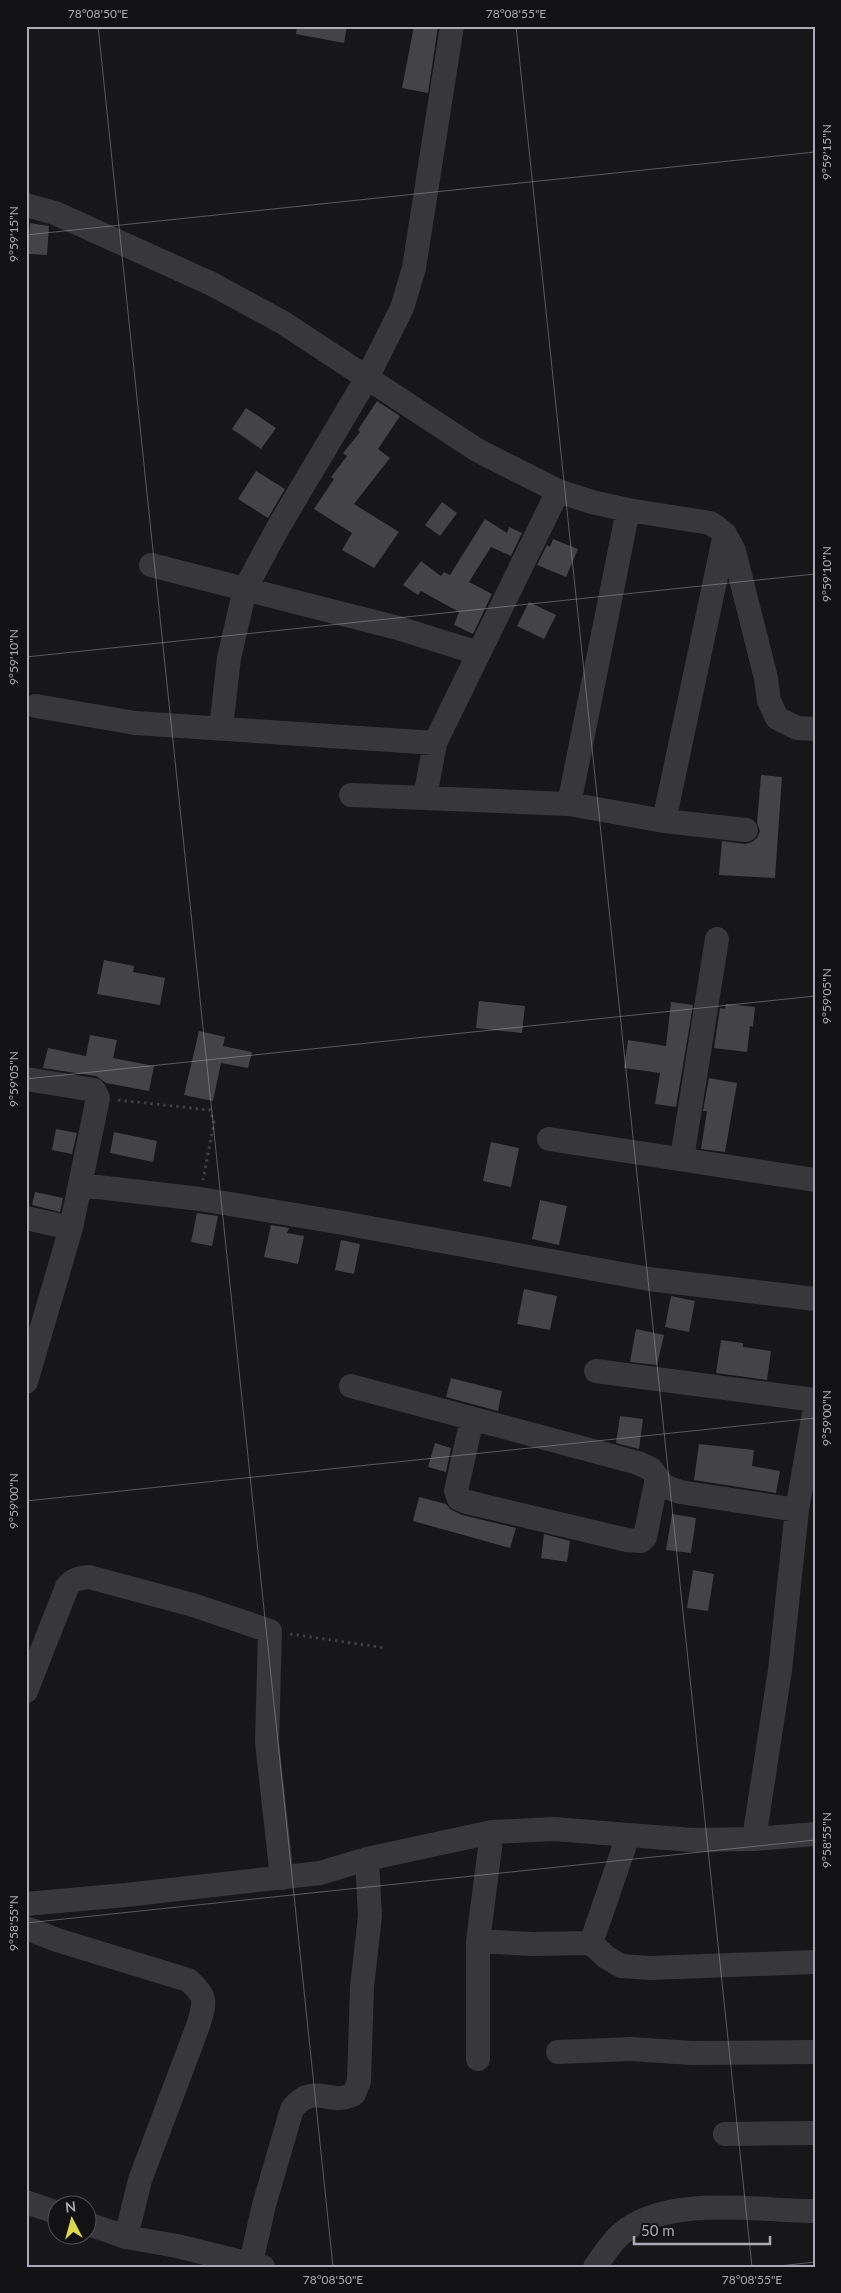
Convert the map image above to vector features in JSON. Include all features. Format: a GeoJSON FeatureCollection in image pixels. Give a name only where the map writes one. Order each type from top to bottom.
{"type":"FeatureCollection","features":[{"type":"Feature","properties":{"kind":"street"},"geometry":{"type":"LineString","coordinates":[[221,728],[229,658],[245,589],[278,526],[367,378],[402,308],[414,268],[452,26]]}},
{"type":"Feature","properties":{"kind":"street"},"geometry":{"type":"LineString","coordinates":[[26,205],[55,213],[212,284],[282,322],[478,450],[558,491],[592,502],[628,510],[710,523],[725,534],[734,551],[766,678],[769,701],[777,718],[797,728],[815,728]]}},
{"type":"Feature","properties":{"kind":"street"},"geometry":{"type":"LineString","coordinates":[[425,797],[435,743],[558,491]]}},
{"type":"Feature","properties":{"kind":"street"},"geometry":{"type":"LineString","coordinates":[[569,804],[628,510]]}},
{"type":"Feature","properties":{"kind":"street"},"geometry":{"type":"LineString","coordinates":[[664,821],[725,534]]}},
{"type":"Feature","properties":{"kind":"street"},"geometry":{"type":"LineString","coordinates":[[151,565],[398,628],[478,653]]}},
{"type":"Feature","properties":{"kind":"street"},"geometry":{"type":"LineString","coordinates":[[36,706],[135,723],[435,743]]}},
{"type":"Feature","properties":{"kind":"street"},"geometry":{"type":"LineString","coordinates":[[351,795],[569,804],[664,821],[746,830]]}},
{"type":"Feature","properties":{"kind":"street"},"geometry":{"type":"LineString","coordinates":[[682,1158],[717,939]]}},
{"type":"Feature","properties":{"kind":"street"},"geometry":{"type":"LineString","coordinates":[[26,1079],[94,1090],[98,1098],[71,1228],[26,1382]]}},
{"type":"Feature","properties":{"kind":"street"},"geometry":{"type":"LineString","coordinates":[[549,1139],[815,1180]]}},
{"type":"Feature","properties":{"kind":"street"},"geometry":{"type":"LineString","coordinates":[[81,1185],[200,1199],[649,1279],[815,1299]]}},
{"type":"Feature","properties":{"kind":"street"},"geometry":{"type":"LineString","coordinates":[[26,1218],[71,1228]]}},
{"type":"Feature","properties":{"kind":"street"},"geometry":{"type":"LineString","coordinates":[[596,1371],[815,1400]]}},
{"type":"Feature","properties":{"kind":"street"},"geometry":{"type":"LineString","coordinates":[[351,1386],[638,1463],[651,1469],[664,1486],[680,1492],[797,1510]]}},
{"type":"Feature","properties":{"kind":"street"},"geometry":{"type":"LineString","coordinates":[[754,1839],[780,1670],[797,1510],[815,1407]]}},
{"type":"Feature","properties":{"kind":"street"},"geometry":{"type":"LineString","coordinates":[[472,1419],[456,1491],[459,1498],[467,1502],[627,1540],[641,1541],[645,1537],[657,1478]]}},
{"type":"Feature","properties":{"kind":"street"},"geometry":{"type":"LineString","coordinates":[[26,1691],[67,1588],[72,1581],[79,1578],[89,1578],[194,1605],[270,1631],[267,1742],[282,1878]]}},
{"type":"Feature","properties":{"kind":"street"},"geometry":{"type":"LineString","coordinates":[[26,1904],[126,1896],[320,1873],[367,1858],[492,1832],[554,1829],[692,1840],[754,1839],[815,1834]]}},
{"type":"Feature","properties":{"kind":"street"},"geometry":{"type":"LineString","coordinates":[[478,2059],[478,1941],[492,1832]]}},
{"type":"Feature","properties":{"kind":"street"},"geometry":{"type":"LineString","coordinates":[[591,1943],[628,1836]]}},
{"type":"Feature","properties":{"kind":"street"},"geometry":{"type":"LineString","coordinates":[[98,2227],[126,2237],[255,2265],[264,2205],[292,2109],[300,2098],[310,2095],[346,2098],[354,2094],[359,2081],[362,1987],[370,1916],[367,1858]]}},
{"type":"Feature","properties":{"kind":"street"},"geometry":{"type":"LineString","coordinates":[[54,1901],[57,1940]]}},
{"type":"Feature","properties":{"kind":"street"},"geometry":{"type":"LineString","coordinates":[[26,1928],[57,1940],[188,1980],[202,1992],[205,2004],[190,2050],[140,2180],[126,2237]]}},
{"type":"Feature","properties":{"kind":"street"},"geometry":{"type":"LineString","coordinates":[[478,1941],[532,1944],[591,1943],[606,1957],[622,1966],[651,1968],[815,1962]]}},
{"type":"Feature","properties":{"kind":"street"},"geometry":{"type":"LineString","coordinates":[[558,2052],[631,2049],[692,2053],[815,2052]]}},
{"type":"Feature","properties":{"kind":"street"},"geometry":{"type":"LineString","coordinates":[[725,2134],[815,2133]]}},
{"type":"Feature","properties":{"kind":"street"},"geometry":{"type":"LineString","coordinates":[[26,2202],[48,2210]]}},
{"type":"Feature","properties":{"kind":"street"},"geometry":{"type":"LineString","coordinates":[[595,2267],[621,2234],[662,2213],[706,2207],[815,2211]]}},
{"type":"Feature","properties":{"kind":"path"},"geometry":{"type":"LineString","coordinates":[[98,1098],[210,1110],[214,1123],[200,1199]]}},
{"type":"Feature","properties":{"kind":"path"},"geometry":{"type":"LineString","coordinates":[[270,1631],[386,1648]]}},
{"type":"Feature","properties":{"kind":"building"},"geometry":{"type":"Polygon","coordinates":[[[297,26],[347,26],[344,43],[296,34],[297,26]]]}},
{"type":"Feature","properties":{"kind":"building"},"geometry":{"type":"Polygon","coordinates":[[[414,26],[438,26],[428,93],[402,88],[414,26]]]}},
{"type":"Feature","properties":{"kind":"building"},"geometry":{"type":"Polygon","coordinates":[[[30,223],[49,226],[47,255],[28,254],[30,223]]]}},
{"type":"Feature","properties":{"kind":"building"},"geometry":{"type":"Polygon","coordinates":[[[377,401],[400,416],[378,449],[390,458],[354,504],[399,532],[374,568],[342,550],[352,533],[314,509],[334,479],[331,477],[347,456],[343,453],[360,432],[358,430],[377,401]]]}},
{"type":"Feature","properties":{"kind":"building"},"geometry":{"type":"Polygon","coordinates":[[[246,408],[276,428],[261,449],[232,429],[246,408]]]}},
{"type":"Feature","properties":{"kind":"building"},"geometry":{"type":"Polygon","coordinates":[[[256,471],[285,489],[268,518],[238,499],[256,471]]]}},
{"type":"Feature","properties":{"kind":"building"},"geometry":{"type":"Polygon","coordinates":[[[442,502],[457,513],[440,536],[425,525],[442,502]]]}},
{"type":"Feature","properties":{"kind":"building"},"geometry":{"type":"Polygon","coordinates":[[[485,519],[507,533],[509,527],[522,533],[511,556],[491,547],[469,582],[492,594],[473,634],[454,625],[459,612],[421,591],[418,595],[403,585],[421,561],[441,576],[444,572],[450,575],[485,519]]]}},
{"type":"Feature","properties":{"kind":"building"},"geometry":{"type":"Polygon","coordinates":[[[553,539],[578,549],[566,577],[537,565],[547,545],[550,547],[553,539]]]}},
{"type":"Feature","properties":{"kind":"building"},"geometry":{"type":"Polygon","coordinates":[[[529,602],[556,615],[544,639],[517,626],[529,602]]]}},
{"type":"Feature","properties":{"kind":"building"},"geometry":{"type":"Polygon","coordinates":[[[761,775],[782,777],[775,878],[719,875],[722,841],[745,844],[757,838],[760,831],[757,823],[761,775]]]}},
{"type":"Feature","properties":{"kind":"building"},"geometry":{"type":"Polygon","coordinates":[[[104,960],[134,966],[133,972],[165,978],[160,1005],[97,994],[104,960]]]}},
{"type":"Feature","properties":{"kind":"building"},"geometry":{"type":"Polygon","coordinates":[[[479,1001],[525,1006],[522,1033],[476,1028],[479,1001]]]}},
{"type":"Feature","properties":{"kind":"building"},"geometry":{"type":"Polygon","coordinates":[[[671,1002],[693,1005],[676,1107],[655,1104],[660,1073],[624,1068],[628,1040],[666,1046],[671,1002]]]}},
{"type":"Feature","properties":{"kind":"building"},"geometry":{"type":"Polygon","coordinates":[[[726,1004],[755,1007],[753,1027],[750,1026],[747,1052],[714,1048],[720,1008],[725,1009],[726,1004]]]}},
{"type":"Feature","properties":{"kind":"building"},"geometry":{"type":"Polygon","coordinates":[[[199,1031],[225,1037],[223,1046],[252,1052],[248,1068],[221,1063],[213,1101],[184,1095],[199,1031]]]}},
{"type":"Feature","properties":{"kind":"building"},"geometry":{"type":"Polygon","coordinates":[[[90,1035],[117,1040],[113,1058],[154,1066],[149,1091],[106,1083],[96,1076],[43,1068],[48,1048],[86,1056],[90,1035]]]}},
{"type":"Feature","properties":{"kind":"building"},"geometry":{"type":"Polygon","coordinates":[[[709,1078],[737,1083],[725,1152],[701,1149],[707,1111],[703,1111],[709,1078]]]}},
{"type":"Feature","properties":{"kind":"building"},"geometry":{"type":"Polygon","coordinates":[[[56,1129],[77,1133],[72,1154],[52,1150],[56,1129]]]}},
{"type":"Feature","properties":{"kind":"building"},"geometry":{"type":"Polygon","coordinates":[[[114,1132],[157,1141],[153,1162],[110,1153],[114,1132]]]}},
{"type":"Feature","properties":{"kind":"building"},"geometry":{"type":"Polygon","coordinates":[[[491,1142],[519,1148],[511,1187],[483,1181],[491,1142]]]}},
{"type":"Feature","properties":{"kind":"building"},"geometry":{"type":"Polygon","coordinates":[[[35,1192],[63,1198],[60,1212],[32,1205],[35,1192]]]}},
{"type":"Feature","properties":{"kind":"building"},"geometry":{"type":"Polygon","coordinates":[[[540,1200],[567,1206],[559,1245],[532,1239],[540,1200]]]}},
{"type":"Feature","properties":{"kind":"building"},"geometry":{"type":"Polygon","coordinates":[[[197,1213],[218,1216],[212,1246],[191,1242],[197,1213]]]}},
{"type":"Feature","properties":{"kind":"building"},"geometry":{"type":"Polygon","coordinates":[[[271,1225],[289,1228],[287,1233],[304,1236],[298,1264],[264,1257],[271,1225]]]}},
{"type":"Feature","properties":{"kind":"building"},"geometry":{"type":"Polygon","coordinates":[[[341,1240],[360,1244],[354,1274],[335,1270],[341,1240]]]}},
{"type":"Feature","properties":{"kind":"building"},"geometry":{"type":"Polygon","coordinates":[[[524,1289],[557,1296],[550,1330],[517,1324],[524,1289]]]}},
{"type":"Feature","properties":{"kind":"building"},"geometry":{"type":"Polygon","coordinates":[[[671,1296],[695,1301],[689,1332],[665,1327],[671,1296]]]}},
{"type":"Feature","properties":{"kind":"building"},"geometry":{"type":"Polygon","coordinates":[[[636,1329],[664,1335],[657,1365],[630,1362],[636,1329]]]}},
{"type":"Feature","properties":{"kind":"building"},"geometry":{"type":"Polygon","coordinates":[[[721,1340],[743,1343],[743,1347],[771,1351],[767,1380],[716,1373],[721,1340]]]}},
{"type":"Feature","properties":{"kind":"building"},"geometry":{"type":"Polygon","coordinates":[[[451,1378],[502,1391],[498,1411],[446,1397],[451,1378]]]}},
{"type":"Feature","properties":{"kind":"building"},"geometry":{"type":"Polygon","coordinates":[[[620,1416],[643,1419],[639,1449],[616,1443],[620,1416]]]}},
{"type":"Feature","properties":{"kind":"building"},"geometry":{"type":"Polygon","coordinates":[[[435,1443],[451,1448],[446,1472],[428,1467],[435,1443]]]}},
{"type":"Feature","properties":{"kind":"building"},"geometry":{"type":"Polygon","coordinates":[[[699,1444],[754,1450],[752,1466],[780,1471],[776,1493],[694,1480],[699,1444]]]}},
{"type":"Feature","properties":{"kind":"building"},"geometry":{"type":"Polygon","coordinates":[[[419,1497],[446,1504],[450,1509],[462,1515],[516,1528],[510,1548],[413,1521],[419,1497]]]}},
{"type":"Feature","properties":{"kind":"building"},"geometry":{"type":"Polygon","coordinates":[[[672,1514],[696,1518],[691,1553],[666,1550],[672,1514]]]}},
{"type":"Feature","properties":{"kind":"building"},"geometry":{"type":"Polygon","coordinates":[[[544,1534],[570,1541],[567,1562],[541,1558],[544,1534]]]}},
{"type":"Feature","properties":{"kind":"building"},"geometry":{"type":"Polygon","coordinates":[[[693,1570],[714,1574],[708,1611],[687,1608],[693,1570]]]}}]}
